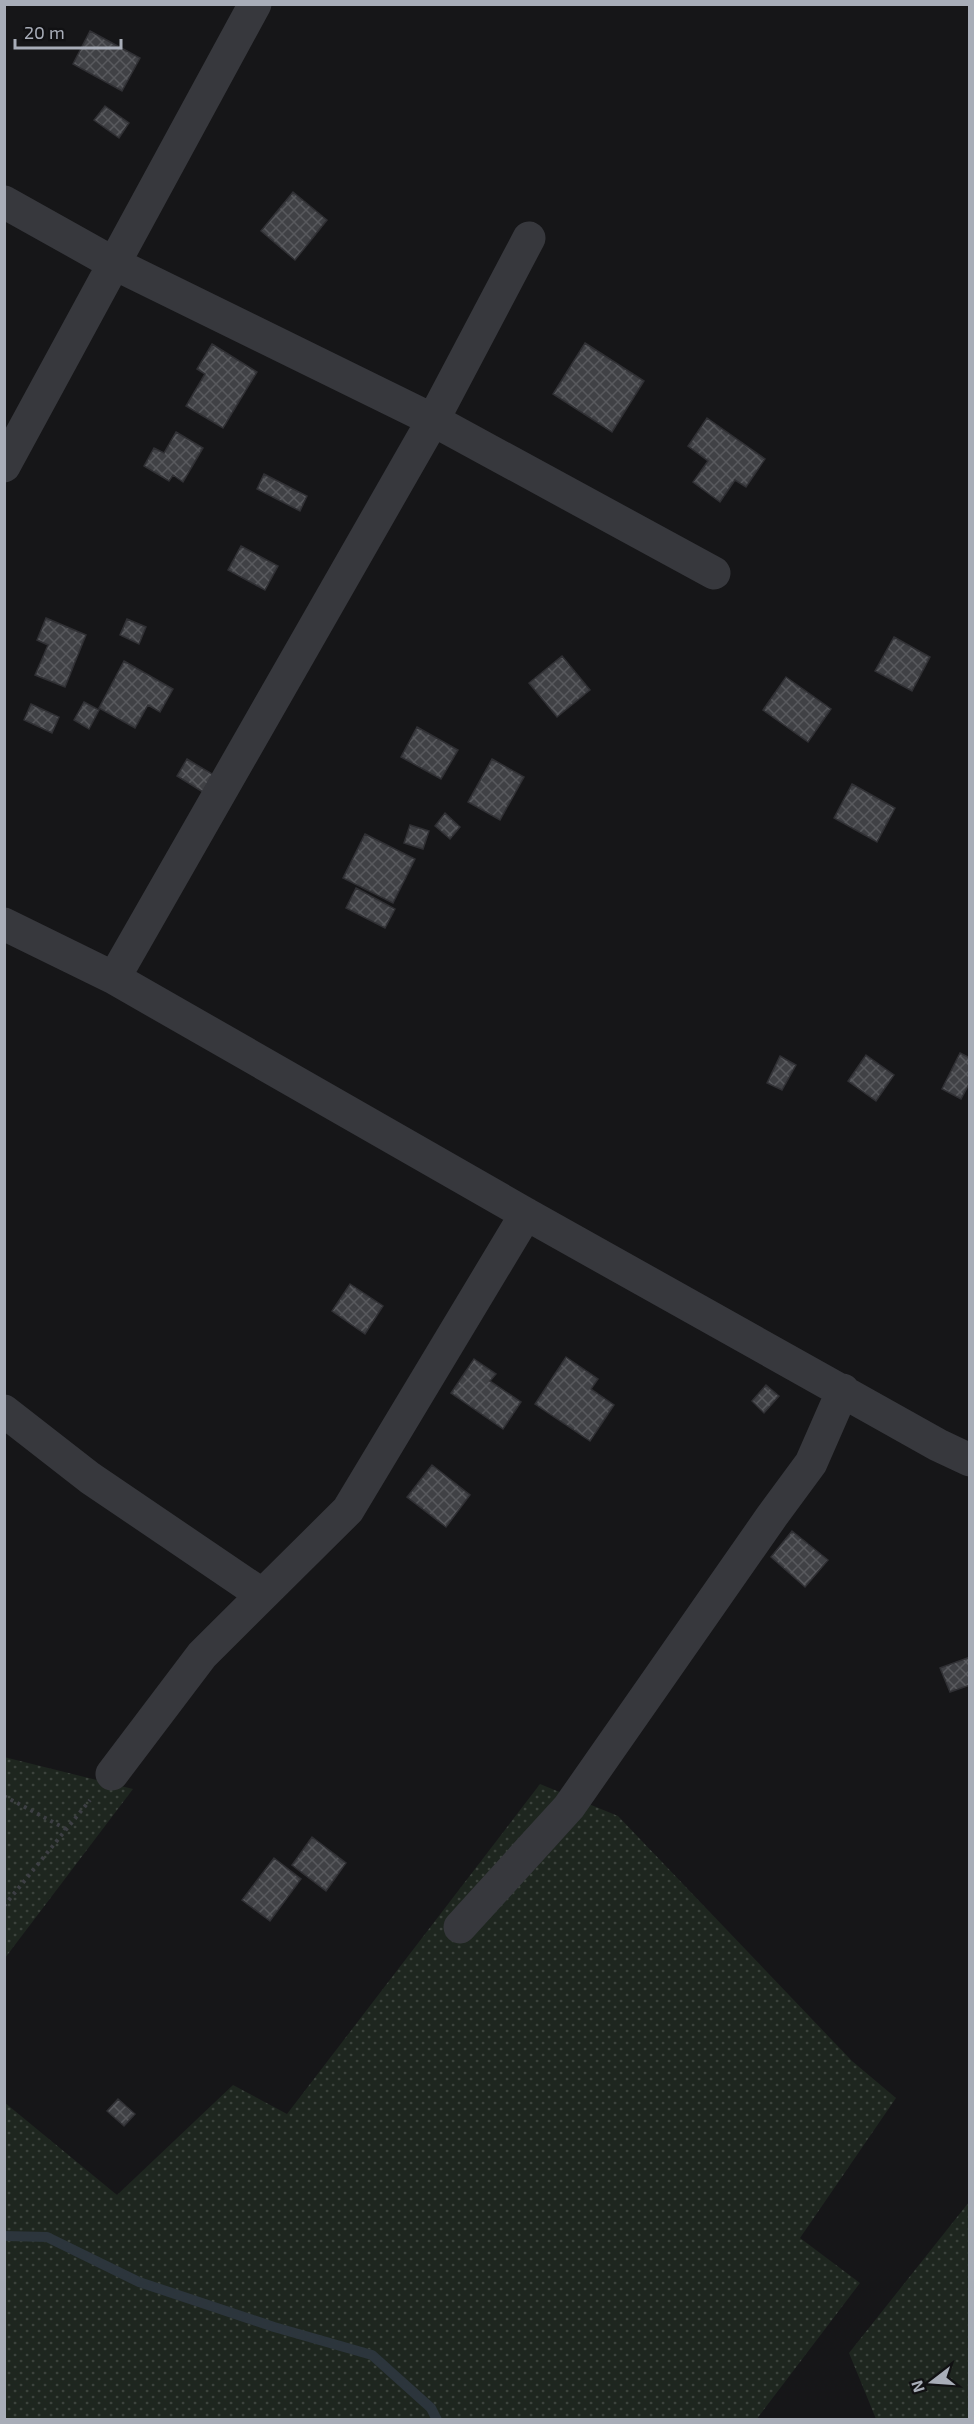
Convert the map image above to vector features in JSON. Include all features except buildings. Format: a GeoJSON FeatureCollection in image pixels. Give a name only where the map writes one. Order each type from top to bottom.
{"type":"FeatureCollection","features":[{"type":"Feature","properties":{"kind":"street"},"geometry":{"type":"LineString","coordinates":[[4,466],[255,4]]}},
{"type":"Feature","properties":{"kind":"street"},"geometry":{"type":"LineString","coordinates":[[4,202],[113,263],[433,420],[714,573]]}},
{"type":"Feature","properties":{"kind":"street"},"geometry":{"type":"LineString","coordinates":[[114,978],[433,420],[529,238]]}},
{"type":"Feature","properties":{"kind":"street"},"geometry":{"type":"LineString","coordinates":[[4,924],[114,978],[526,1214],[938,1445],[969,1460]]}},
{"type":"Feature","properties":{"kind":"street"},"geometry":{"type":"LineString","coordinates":[[112,1774],[202,1655],[348,1510],[526,1214]]}},
{"type":"Feature","properties":{"kind":"street"},"geometry":{"type":"LineString","coordinates":[[460,1927],[569,1807],[811,1463],[843,1390]]}},
{"type":"Feature","properties":{"kind":"street"},"geometry":{"type":"LineString","coordinates":[[4,1411],[90,1478],[261,1594]]}},
{"type":"Feature","properties":{"kind":"path"},"geometry":{"type":"LineString","coordinates":[[4,1906],[112,1774]]}},
{"type":"Feature","properties":{"kind":"path"},"geometry":{"type":"LineString","coordinates":[[4,1796],[66,1829]]}},
{"type":"Feature","properties":{"kind":"shaded area"},"geometry":{"type":"Polygon","coordinates":[[[4,1757],[133,1789],[5,1958],[4,1958],[4,1757]]]}},
{"type":"Feature","properties":{"kind":"shaded area"},"geometry":{"type":"Polygon","coordinates":[[[540,1784],[618,1816],[852,2061],[896,2098],[800,2238],[860,2283],[756,2420],[5,2419],[4,2102],[117,2195],[233,2085],[287,2114],[540,1784]]]}},
{"type":"Feature","properties":{"kind":"shaded area"},"geometry":{"type":"Polygon","coordinates":[[[969,2202],[969,2419],[876,2419],[849,2353],[969,2202]]]}},
{"type":"Feature","properties":{"kind":"waterway"},"geometry":{"type":"LineString","coordinates":[[4,2236],[47,2237],[139,2282],[274,2327],[372,2355],[431,2408],[437,2420]]}}]}
